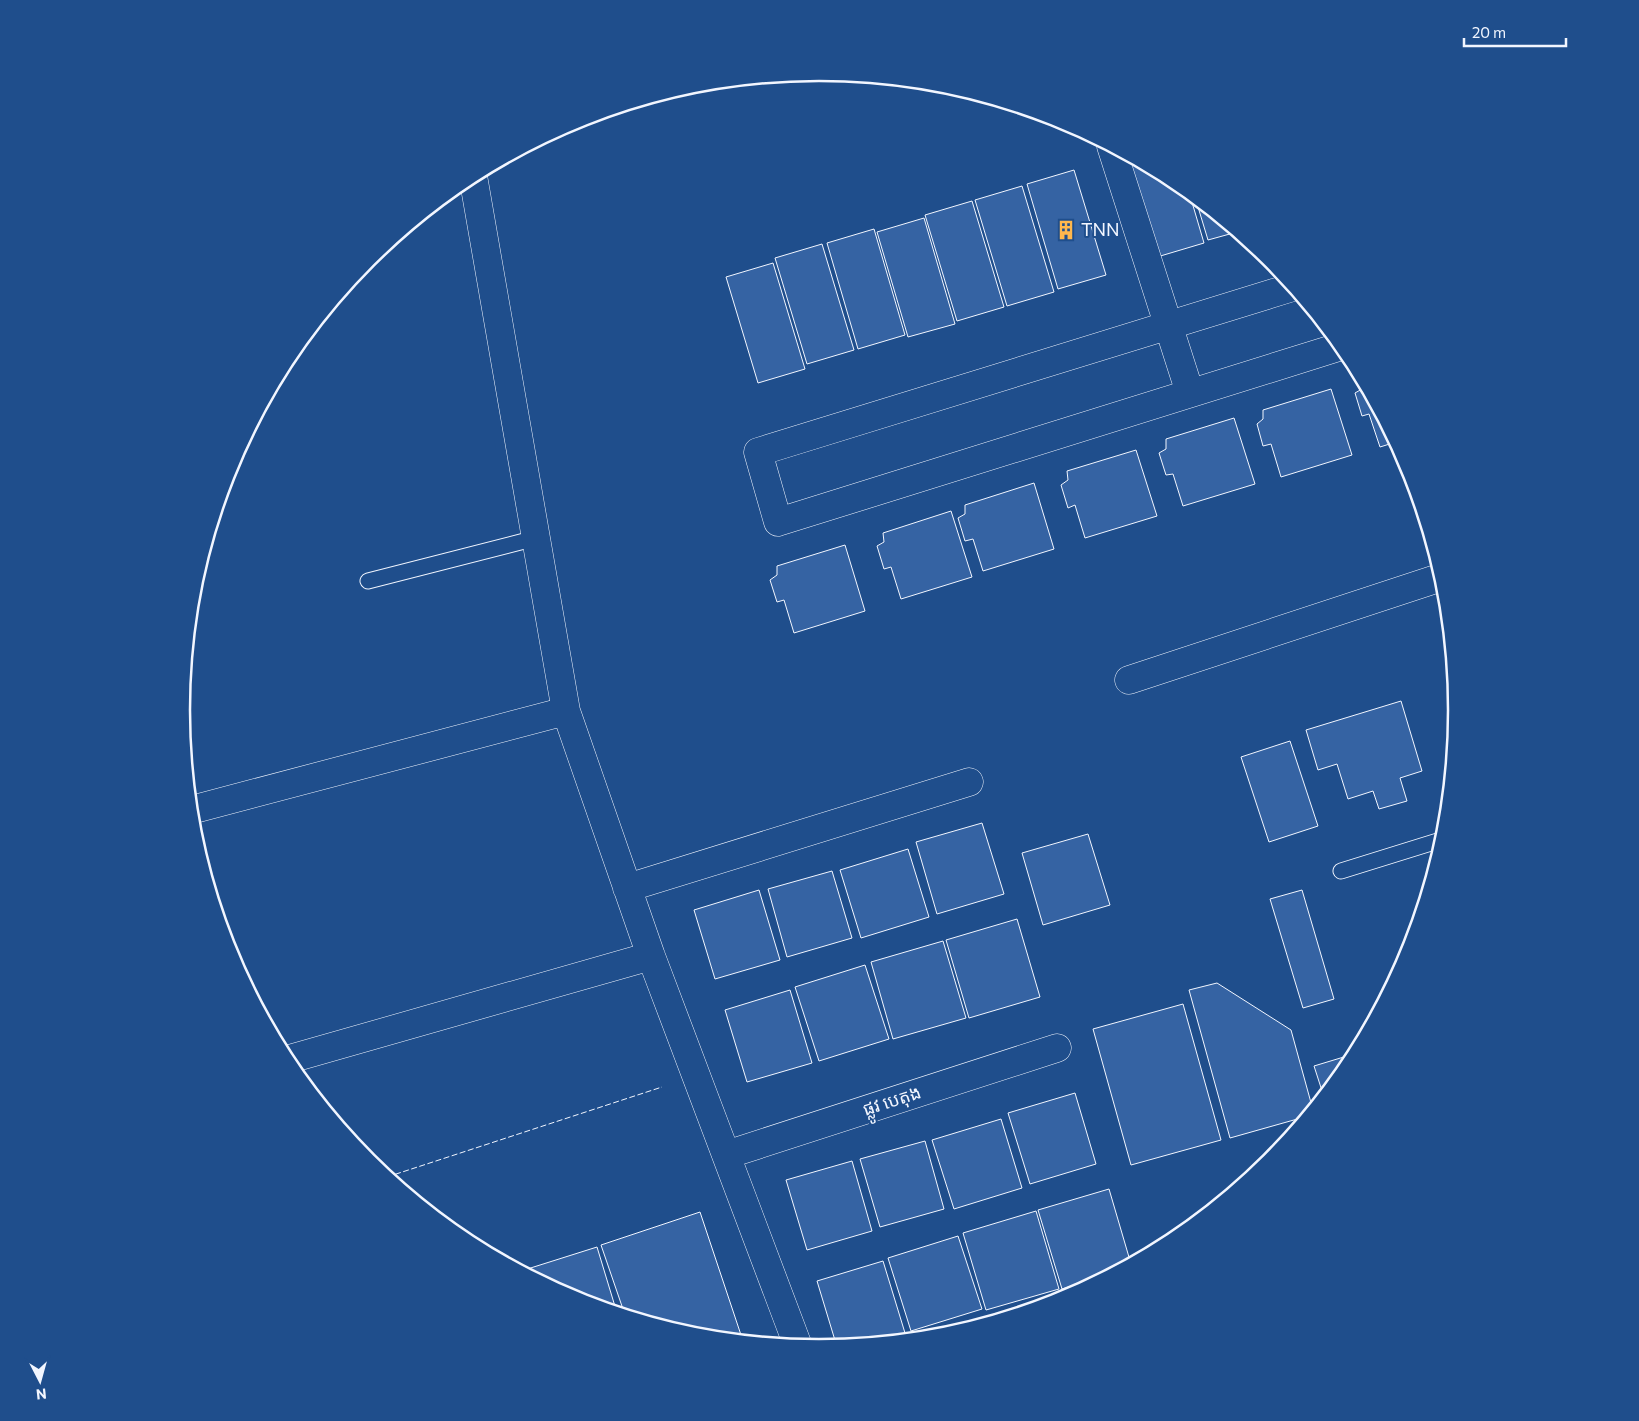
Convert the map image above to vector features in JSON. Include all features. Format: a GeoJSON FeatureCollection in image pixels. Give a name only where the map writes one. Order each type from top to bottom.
{"type":"FeatureCollection","features":[{"type":"Feature","properties":{"kind":"street"},"geometry":{"type":"LineString","coordinates":[[1114,155],[1190,394]]}},
{"type":"Feature","properties":{"kind":"street"},"geometry":{"type":"LineString","coordinates":[[474,184],[566,711],[651,956],[795,1339]]}},
{"type":"Feature","properties":{"kind":"street"},"geometry":{"type":"LineString","coordinates":[[1286,289],[758,452],[778,522],[1334,348]]}},
{"type":"Feature","properties":{"kind":"street"},"geometry":{"type":"LineString","coordinates":[[1130,680],[1435,579]]}},
{"type":"Feature","properties":{"kind":"street"},"geometry":{"type":"LineString","coordinates":[[198,808],[566,711]]}},
{"type":"Feature","properties":{"kind":"street"},"geometry":{"type":"LineString","coordinates":[[627,888],[969,782]]}},
{"type":"Feature","properties":{"kind":"street"},"geometry":{"type":"LineString","coordinates":[[295,1058],[651,956]]}},
{"type":"Feature","properties":{"kind":"street","name":"ផ្លូវ បេតុង"},"geometry":{"type":"LineString","coordinates":[[726,1155],[1058,1048]]}},
{"type":"Feature","properties":{"kind":"lane"},"geometry":{"type":"LineString","coordinates":[[368,580],[536,538]]}},
{"type":"Feature","properties":{"kind":"lane"},"geometry":{"type":"LineString","coordinates":[[1341,871],[1435,841]]}},
{"type":"Feature","properties":{"kind":"building"},"geometry":{"type":"Polygon","coordinates":[[[1129,163],[1192,204],[1204,243],[1157,257],[1129,163]]]}},
{"type":"Feature","properties":{"kind":"building","name":"TNN"},"geometry":{"type":"Polygon","coordinates":[[[1074,170],[1106,275],[1058,289],[1027,184],[1074,170]]]}},
{"type":"Feature","properties":{"kind":"building"},"geometry":{"type":"Polygon","coordinates":[[[1022,186],[1054,292],[1007,306],[975,200],[1022,186]]]}},
{"type":"Feature","properties":{"kind":"building"},"geometry":{"type":"Polygon","coordinates":[[[972,201],[1004,307],[957,321],[925,215],[972,201]]]}},
{"type":"Feature","properties":{"kind":"building"},"geometry":{"type":"Polygon","coordinates":[[[1198,208],[1230,234],[1208,240],[1198,208]]]}},
{"type":"Feature","properties":{"kind":"building"},"geometry":{"type":"Polygon","coordinates":[[[924,218],[955,324],[908,337],[877,232],[924,218]]]}},
{"type":"Feature","properties":{"kind":"building"},"geometry":{"type":"Polygon","coordinates":[[[874,229],[905,335],[858,349],[827,243],[874,229]]]}},
{"type":"Feature","properties":{"kind":"building"},"geometry":{"type":"Polygon","coordinates":[[[822,244],[854,350],[807,364],[775,258],[822,244]]]}},
{"type":"Feature","properties":{"kind":"building"},"geometry":{"type":"Polygon","coordinates":[[[773,263],[805,369],[758,383],[726,277],[773,263]]]}},
{"type":"Feature","properties":{"kind":"building"},"geometry":{"type":"Polygon","coordinates":[[[1331,389],[1352,455],[1281,477],[1271,444],[1263,446],[1257,424],[1263,419],[1263,410],[1331,389]]]}},
{"type":"Feature","properties":{"kind":"building"},"geometry":{"type":"Polygon","coordinates":[[[1360,390],[1389,444],[1380,447],[1369,414],[1362,416],[1355,393],[1360,390]]]}},
{"type":"Feature","properties":{"kind":"building"},"geometry":{"type":"Polygon","coordinates":[[[1234,418],[1255,484],[1183,506],[1173,474],[1166,475],[1159,453],[1166,449],[1166,439],[1234,418]]]}},
{"type":"Feature","properties":{"kind":"building"},"geometry":{"type":"Polygon","coordinates":[[[1136,450],[1157,516],[1085,538],[1075,505],[1068,508],[1061,485],[1068,480],[1067,471],[1136,450]]]}},
{"type":"Feature","properties":{"kind":"building"},"geometry":{"type":"Polygon","coordinates":[[[1034,483],[1054,549],[983,571],[973,539],[965,541],[958,518],[965,514],[965,505],[1034,483]]]}},
{"type":"Feature","properties":{"kind":"building"},"geometry":{"type":"Polygon","coordinates":[[[951,511],[972,577],[901,599],[891,567],[884,569],[877,546],[884,542],[883,533],[951,511]]]}},
{"type":"Feature","properties":{"kind":"building"},"geometry":{"type":"Polygon","coordinates":[[[845,545],[865,611],[794,633],[784,600],[777,602],[770,580],[777,575],[777,566],[845,545]]]}},
{"type":"Feature","properties":{"kind":"building"},"geometry":{"type":"Polygon","coordinates":[[[1401,701],[1422,771],[1400,778],[1407,801],[1379,809],[1373,791],[1348,799],[1337,764],[1318,770],[1306,730],[1401,701]]]}},
{"type":"Feature","properties":{"kind":"building"},"geometry":{"type":"Polygon","coordinates":[[[1290,741],[1318,826],[1269,842],[1241,757],[1290,741]]]}},
{"type":"Feature","properties":{"kind":"building"},"geometry":{"type":"Polygon","coordinates":[[[982,823],[1004,894],[937,914],[916,842],[982,823]]]}},
{"type":"Feature","properties":{"kind":"building"},"geometry":{"type":"Polygon","coordinates":[[[1088,834],[1110,905],[1043,925],[1022,853],[1088,834]]]}},
{"type":"Feature","properties":{"kind":"building"},"geometry":{"type":"Polygon","coordinates":[[[908,849],[929,917],[861,938],[840,870],[908,849]]]}},
{"type":"Feature","properties":{"kind":"building"},"geometry":{"type":"Polygon","coordinates":[[[832,871],[852,938],[787,957],[768,889],[832,871]]]}},
{"type":"Feature","properties":{"kind":"building"},"geometry":{"type":"Polygon","coordinates":[[[759,890],[780,960],[715,979],[694,910],[759,890]]]}},
{"type":"Feature","properties":{"kind":"building"},"geometry":{"type":"Polygon","coordinates":[[[1302,890],[1334,999],[1303,1008],[1270,899],[1302,890]]]}},
{"type":"Feature","properties":{"kind":"building"},"geometry":{"type":"Polygon","coordinates":[[[1017,919],[1040,997],[969,1018],[946,940],[1017,919]]]}},
{"type":"Feature","properties":{"kind":"building"},"geometry":{"type":"Polygon","coordinates":[[[943,941],[966,1018],[893,1039],[871,962],[943,941]]]}},
{"type":"Feature","properties":{"kind":"building"},"geometry":{"type":"Polygon","coordinates":[[[865,965],[889,1039],[819,1061],[795,987],[865,965]]]}},
{"type":"Feature","properties":{"kind":"building"},"geometry":{"type":"Polygon","coordinates":[[[1217,983],[1291,1030],[1311,1103],[1298,1119],[1230,1138],[1189,990],[1217,983]]]}},
{"type":"Feature","properties":{"kind":"building"},"geometry":{"type":"Polygon","coordinates":[[[790,990],[812,1063],[747,1082],[725,1010],[790,990]]]}},
{"type":"Feature","properties":{"kind":"building"},"geometry":{"type":"Polygon","coordinates":[[[1183,1004],[1221,1140],[1131,1165],[1093,1029],[1183,1004]]]}},
{"type":"Feature","properties":{"kind":"building"},"geometry":{"type":"Polygon","coordinates":[[[1345,1057],[1322,1090],[1314,1066],[1345,1057]]]}},
{"type":"Feature","properties":{"kind":"building"},"geometry":{"type":"Polygon","coordinates":[[[1075,1093],[1096,1164],[1030,1184],[1008,1113],[1075,1093]]]}},
{"type":"Feature","properties":{"kind":"building"},"geometry":{"type":"Polygon","coordinates":[[[1001,1119],[1022,1188],[954,1209],[932,1140],[1001,1119]]]}},
{"type":"Feature","properties":{"kind":"building"},"geometry":{"type":"Polygon","coordinates":[[[925,1141],[944,1209],[880,1227],[860,1159],[925,1141]]]}},
{"type":"Feature","properties":{"kind":"building"},"geometry":{"type":"Polygon","coordinates":[[[852,1161],[872,1231],[807,1250],[786,1180],[852,1161]]]}},
{"type":"Feature","properties":{"kind":"building"},"geometry":{"type":"Polygon","coordinates":[[[1109,1189],[1129,1258],[1098,1275],[1062,1289],[1038,1210],[1109,1189]]]}},
{"type":"Feature","properties":{"kind":"building"},"geometry":{"type":"Polygon","coordinates":[[[1036,1211],[1059,1289],[986,1310],[963,1233],[1036,1211]]]}},
{"type":"Feature","properties":{"kind":"building"},"geometry":{"type":"Polygon","coordinates":[[[700,1212],[741,1334],[697,1328],[622,1308],[601,1245],[700,1212]]]}},
{"type":"Feature","properties":{"kind":"building"},"geometry":{"type":"Polygon","coordinates":[[[958,1236],[982,1309],[911,1331],[888,1258],[958,1236]]]}},
{"type":"Feature","properties":{"kind":"building"},"geometry":{"type":"Polygon","coordinates":[[[597,1247],[615,1305],[579,1292],[529,1268],[597,1247]]]}},
{"type":"Feature","properties":{"kind":"building"},"geometry":{"type":"Polygon","coordinates":[[[883,1261],[905,1333],[835,1339],[817,1281],[883,1261]]]}},
{"type":"Feature","properties":{"kind":"fence"},"geometry":{"type":"LineString","coordinates":[[395,1174],[662,1087]]}},
{"type":"Feature","properties":{"kind":"place","name":"TNN"},"geometry":{"type":"Point","coordinates":[1066,230]}}]}
